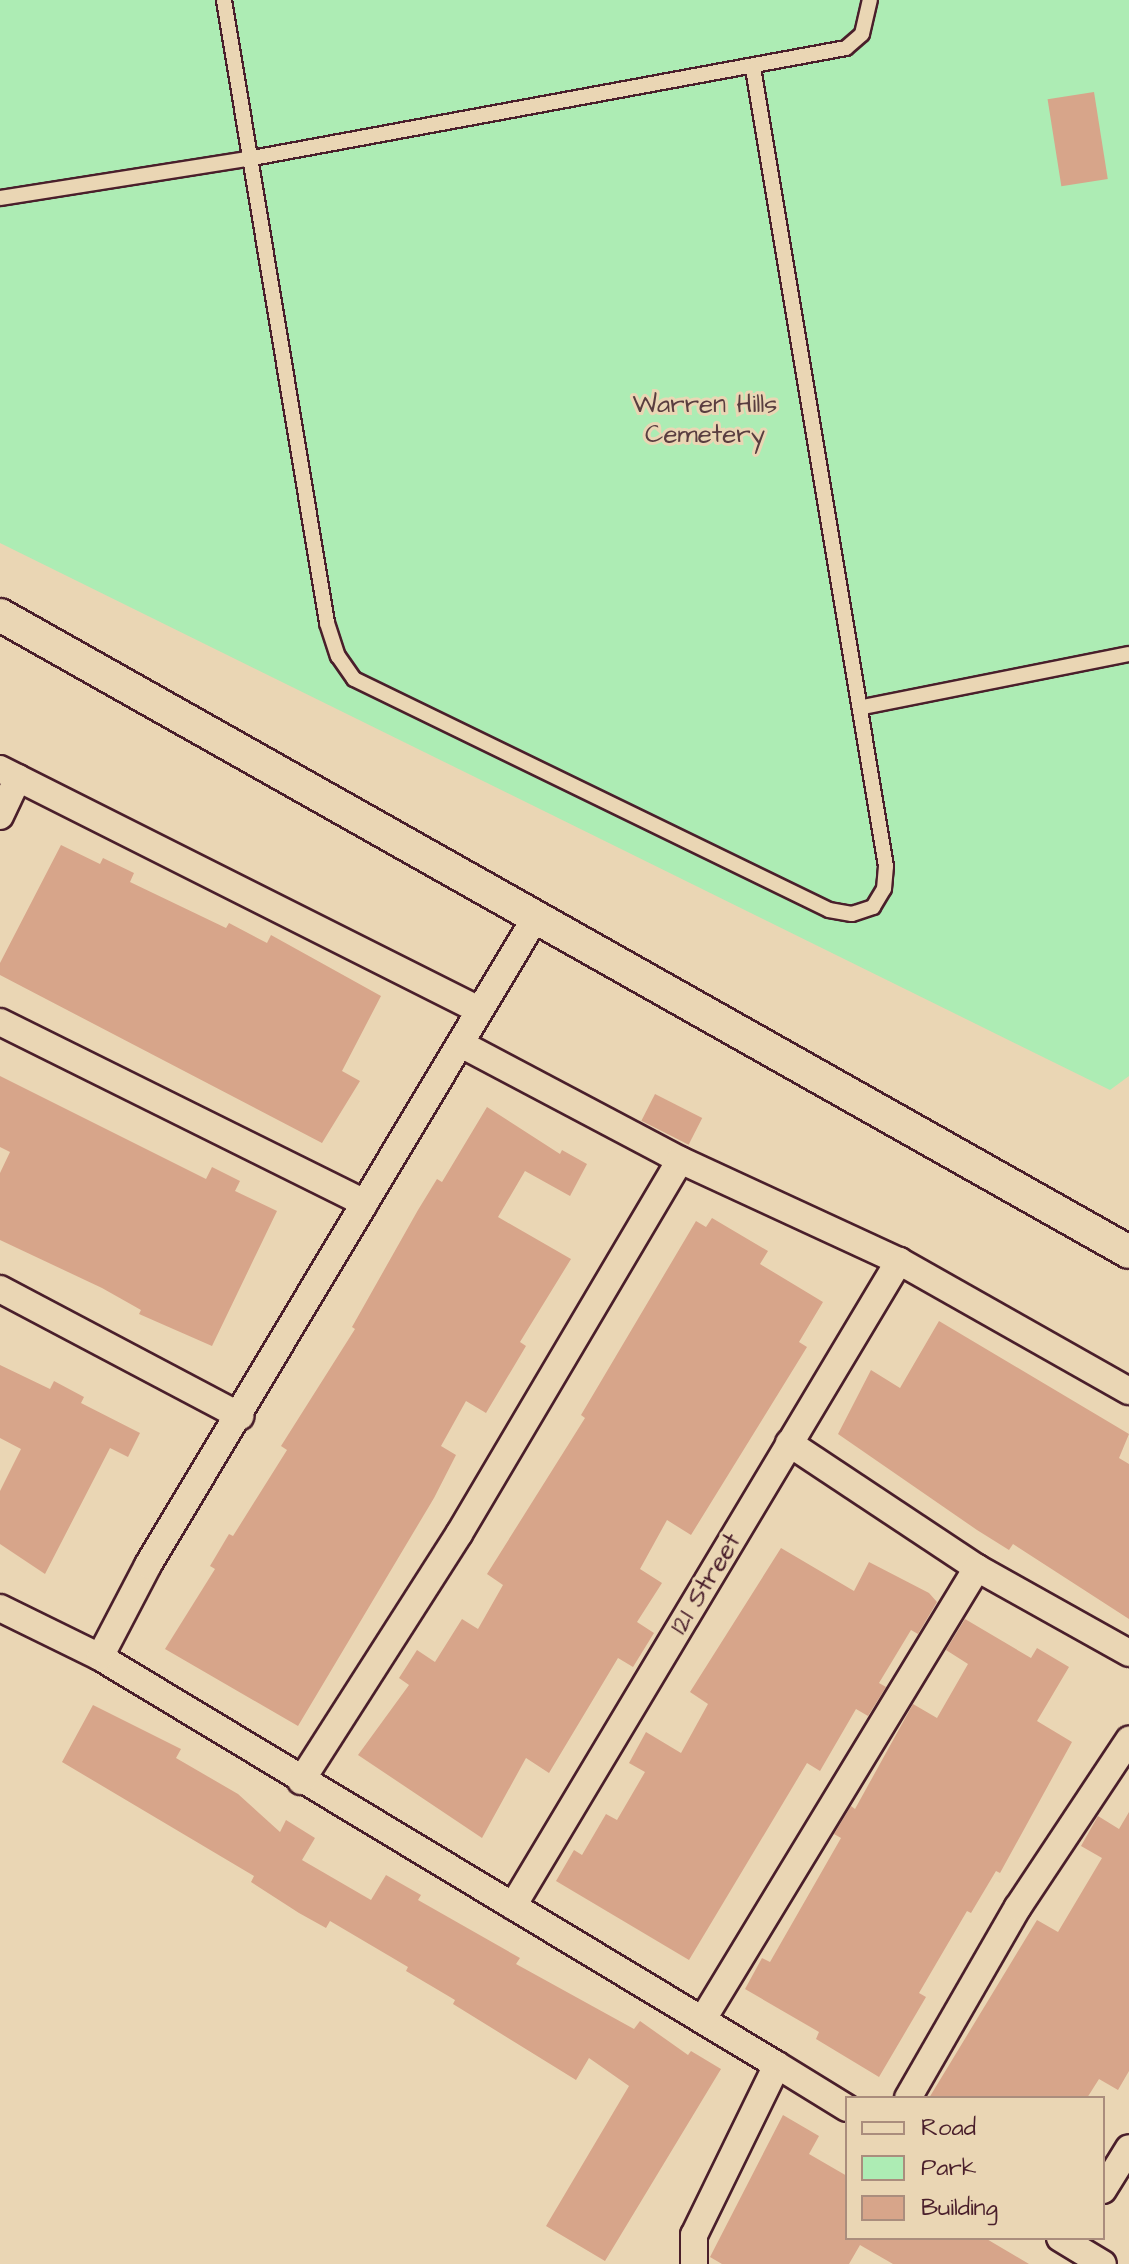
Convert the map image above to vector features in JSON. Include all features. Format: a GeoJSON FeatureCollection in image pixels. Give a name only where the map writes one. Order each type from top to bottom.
{"type":"FeatureCollection","features":[{"type":"Feature","properties":{"kind":"street"},"geometry":{"type":"LineString","coordinates":[[0,615],[534,920],[1129,1252]]}},
{"type":"Feature","properties":{"kind":"street"},"geometry":{"type":"LineString","coordinates":[[0,816],[9,773],[479,1010]]}},
{"type":"Feature","properties":{"kind":"street"},"geometry":{"type":"LineString","coordinates":[[100,1657],[148,1565],[240,1416],[534,920]]}},
{"type":"Feature","properties":{"kind":"street"},"geometry":{"type":"LineString","coordinates":[[0,1022],[364,1203]]}},
{"type":"Feature","properties":{"kind":"street"},"geometry":{"type":"LineString","coordinates":[[461,1044],[680,1160],[899,1261],[1129,1391]]}},
{"type":"Feature","properties":{"kind":"street"},"geometry":{"type":"LineString","coordinates":[[301,1781],[459,1534],[680,1160]]}},
{"type":"Feature","properties":{"kind":"street","name":"121 Street"},"geometry":{"type":"LineString","coordinates":[[513,1906],[899,1261]]}},
{"type":"Feature","properties":{"kind":"street"},"geometry":{"type":"LineString","coordinates":[[0,1289],[240,1416]]}},
{"type":"Feature","properties":{"kind":"street"},"geometry":{"type":"LineString","coordinates":[[789,1443],[977,1568],[1129,1653]]}},
{"type":"Feature","properties":{"kind":"street"},"geometry":{"type":"LineString","coordinates":[[703,2019],[977,1568]]}},
{"type":"Feature","properties":{"kind":"street"},"geometry":{"type":"LineString","coordinates":[[0,1608],[100,1657],[845,2107]]}},
{"type":"Feature","properties":{"kind":"street"},"geometry":{"type":"LineString","coordinates":[[909,2096],[1018,1907],[1129,1740]]}},
{"type":"Feature","properties":{"kind":"street"},"geometry":{"type":"LineString","coordinates":[[694,2264],[694,2235],[777,2065]]}},
{"type":"Feature","properties":{"kind":"street"},"geometry":{"type":"LineString","coordinates":[[1105,2187],[1129,2148]]}},
{"type":"Feature","properties":{"kind":"street"},"geometry":{"type":"LineString","coordinates":[[1068,2240],[1103,2264]]}},
{"type":"Feature","properties":{"kind":"lane"},"geometry":{"type":"LineString","coordinates":[[224,0],[247,159],[327,623],[338,656],[354,679],[829,910],[852,914],[873,907],[884,889],[886,866],[863,707],[753,68]]}},
{"type":"Feature","properties":{"kind":"lane"},"geometry":{"type":"LineString","coordinates":[[0,198],[247,159],[753,68],[846,48],[862,34],[870,0]]}},
{"type":"Feature","properties":{"kind":"lane"},"geometry":{"type":"LineString","coordinates":[[863,707],[1129,654]]}},
{"type":"Feature","properties":{"kind":"green space","name":"Warren Hills Cemetery"},"geometry":{"type":"Polygon","coordinates":[[[0,0],[1129,0],[1129,1076],[1110,1090],[0,543],[0,0]]]}},
{"type":"Feature","properties":{"kind":"building"},"geometry":{"type":"Polygon","coordinates":[[[1094,92],[1108,179],[1061,186],[1048,99],[1094,92]]]}},
{"type":"Feature","properties":{"kind":"building"},"geometry":{"type":"Polygon","coordinates":[[[61,845],[100,864],[103,858],[134,873],[130,882],[226,928],[229,923],[267,943],[271,935],[381,996],[342,1071],[360,1081],[322,1143],[0,975],[0,963],[61,845]]]}},
{"type":"Feature","properties":{"kind":"building"},"geometry":{"type":"Polygon","coordinates":[[[0,1076],[206,1179],[212,1167],[240,1181],[235,1191],[277,1211],[212,1346],[139,1314],[141,1310],[102,1288],[0,1240],[0,1173],[10,1152],[0,1147],[0,1076]]]}},
{"type":"Feature","properties":{"kind":"building"},"geometry":{"type":"Polygon","coordinates":[[[655,1094],[702,1118],[689,1145],[641,1121],[655,1094]]]}},
{"type":"Feature","properties":{"kind":"building"},"geometry":{"type":"Polygon","coordinates":[[[487,1107],[560,1154],[562,1150],[587,1164],[570,1196],[525,1171],[498,1217],[571,1259],[520,1342],[526,1346],[486,1413],[466,1401],[441,1446],[456,1455],[434,1498],[298,1726],[165,1649],[215,1569],[210,1566],[229,1534],[233,1536],[287,1450],[281,1446],[355,1329],[352,1327],[418,1210],[437,1179],[442,1182],[487,1107]]]}},
{"type":"Feature","properties":{"kind":"building"},"geometry":{"type":"Polygon","coordinates":[[[712,1218],[768,1251],[760,1264],[823,1302],[799,1342],[807,1347],[691,1535],[667,1520],[640,1569],[662,1583],[637,1622],[654,1633],[633,1667],[618,1658],[549,1773],[526,1758],[482,1838],[358,1755],[409,1685],[399,1678],[417,1650],[435,1662],[462,1619],[478,1629],[503,1585],[487,1574],[585,1418],[581,1415],[696,1221],[706,1227],[712,1218]]]}},
{"type":"Feature","properties":{"kind":"building"},"geometry":{"type":"Polygon","coordinates":[[[939,1321],[1129,1434],[1119,1458],[1129,1464],[1129,1619],[1013,1544],[1009,1550],[977,1530],[838,1434],[871,1370],[900,1388],[939,1321]]]}},
{"type":"Feature","properties":{"kind":"building"},"geometry":{"type":"Polygon","coordinates":[[[0,1365],[50,1389],[54,1381],[84,1397],[81,1403],[140,1433],[128,1457],[110,1448],[45,1574],[0,1544],[0,1491],[21,1449],[0,1438],[0,1365]]]}},
{"type":"Feature","properties":{"kind":"building"},"geometry":{"type":"Polygon","coordinates":[[[781,1548],[854,1591],[869,1562],[929,1593],[937,1602],[918,1634],[911,1630],[879,1683],[886,1687],[868,1716],[856,1709],[820,1771],[807,1763],[689,1960],[556,1881],[574,1850],[582,1855],[606,1814],[617,1820],[645,1772],[629,1763],[646,1732],[681,1753],[708,1704],[690,1692],[781,1548]]]}},
{"type":"Feature","properties":{"kind":"building"},"geometry":{"type":"Polygon","coordinates":[[[965,1619],[1031,1658],[1037,1648],[1069,1667],[1037,1721],[1072,1742],[1000,1873],[996,1871],[971,1913],[967,1911],[919,1993],[926,1997],[879,2077],[816,2039],[819,2032],[745,1989],[762,1958],[770,1962],[841,1838],[834,1834],[851,1806],[855,1809],[913,1704],[937,1718],[968,1664],[946,1650],[965,1619]]]}},
{"type":"Feature","properties":{"kind":"building"},"geometry":{"type":"Polygon","coordinates":[[[93,1705],[181,1749],[176,1758],[238,1794],[280,1832],[286,1820],[315,1838],[302,1860],[371,1900],[386,1875],[421,1895],[418,1900],[520,1958],[516,1964],[634,2029],[640,2021],[688,2055],[691,2051],[721,2069],[605,2261],[546,2226],[629,2086],[589,2058],[576,2080],[453,2004],[455,2000],[406,1971],[408,1967],[330,1921],[326,1928],[299,1913],[251,1882],[254,1876],[62,1762],[93,1705]]]}},
{"type":"Feature","properties":{"kind":"building"},"geometry":{"type":"Polygon","coordinates":[[[1129,1812],[1129,2071],[1118,2090],[1099,2079],[1088,2096],[930,2096],[1037,1920],[1058,1932],[1102,1858],[1081,1846],[1098,1816],[1119,1829],[1129,1812]]]}},
{"type":"Feature","properties":{"kind":"building"},"geometry":{"type":"Polygon","coordinates":[[[783,2115],[819,2136],[809,2154],[845,2175],[845,2240],[988,2240],[1029,2264],[893,2264],[860,2245],[849,2264],[722,2264],[710,2257],[783,2115]]]}}]}
